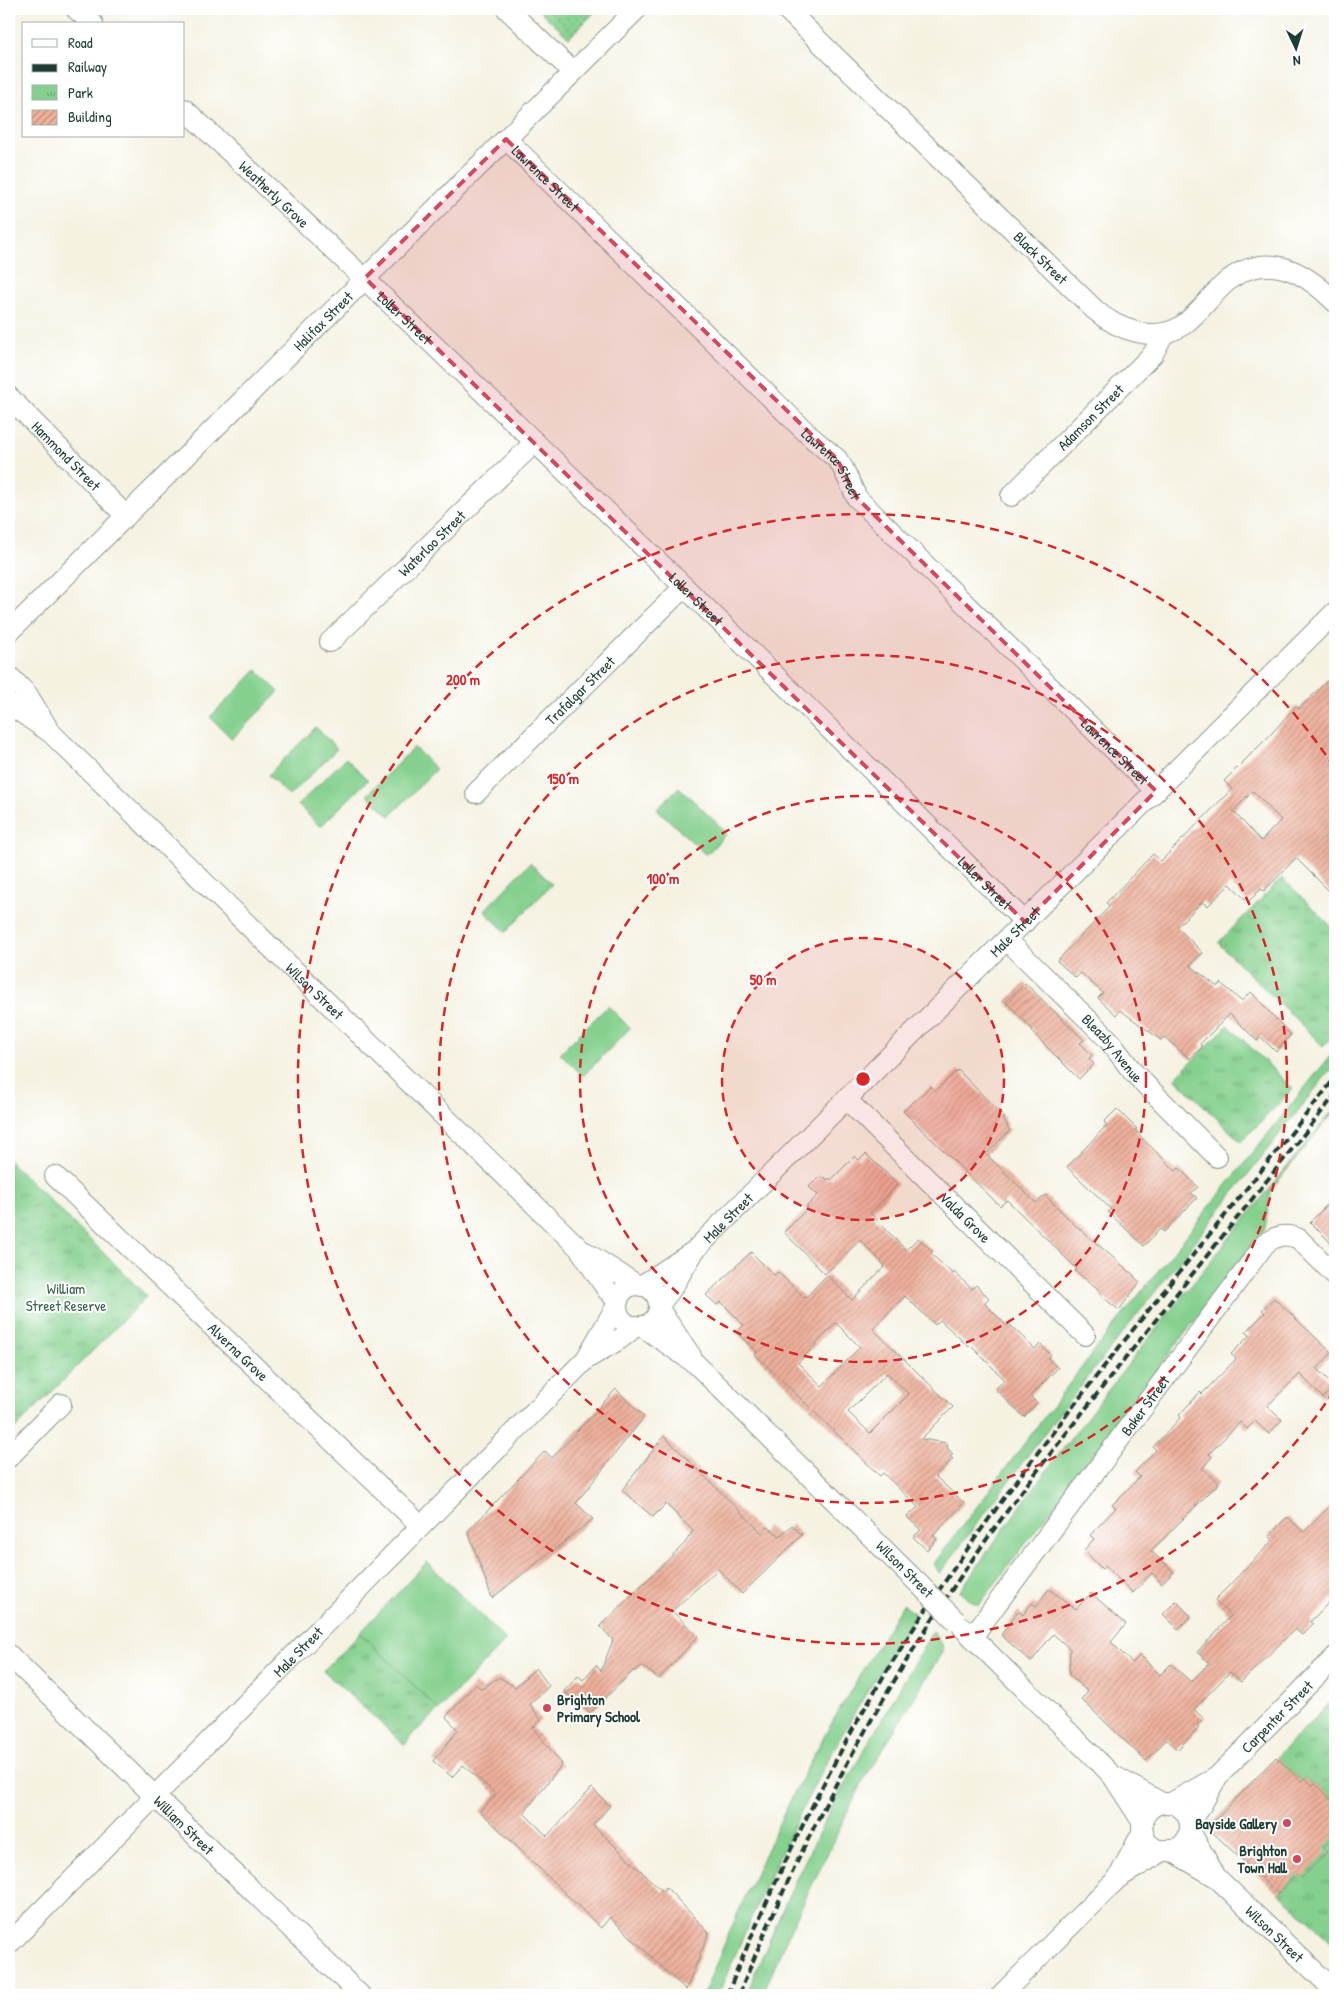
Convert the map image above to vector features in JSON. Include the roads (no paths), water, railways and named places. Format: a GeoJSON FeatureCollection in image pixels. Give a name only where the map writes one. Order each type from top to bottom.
{"type":"FeatureCollection","features":[{"type":"Feature","properties":{"kind":"street"},"geometry":{"type":"LineString","coordinates":[[76,9],[90,22]]}},
{"type":"Feature","properties":{"kind":"street"},"geometry":{"type":"LineString","coordinates":[[507,9],[573,72]]}},
{"type":"Feature","properties":{"kind":"street","name":"Halifax Street"},"geometry":{"type":"LineString","coordinates":[[9,632],[637,9]]}},
{"type":"Feature","properties":{"kind":"street","name":"Black Street"},"geometry":{"type":"LineString","coordinates":[[786,9],[1095,310],[1119,326],[1134,332],[1148,334],[1164,332],[1184,324],[1230,279],[1255,268],[1281,267],[1292,270],[1312,280],[1335,302]]}},
{"type":"Feature","properties":{"kind":"street","name":"Weatherly Grove"},"geometry":{"type":"LineString","coordinates":[[185,110],[365,278]]}},
{"type":"Feature","properties":{"kind":"street","name":"Lawrence Street"},"geometry":{"type":"LineString","coordinates":[[506,139],[812,438],[837,460],[843,468],[857,498],[1156,791]]}},
{"type":"Feature","properties":{"kind":"street","name":"Loller Street"},"geometry":{"type":"LineString","coordinates":[[365,278],[684,587],[1025,922]]}},
{"type":"Feature","properties":{"kind":"street","name":"Adamson Street"},"geometry":{"type":"LineString","coordinates":[[1011,496],[1153,354],[1164,332]]}},
{"type":"Feature","properties":{"kind":"street","name":"Hammond Street"},"geometry":{"type":"LineString","coordinates":[[9,397],[126,516]]}},
{"type":"Feature","properties":{"kind":"street","name":"Waterloo Street"},"geometry":{"type":"LineString","coordinates":[[330,642],[534,443]]}},
{"type":"Feature","properties":{"kind":"street","name":"Trafalgar Street"},"geometry":{"type":"LineString","coordinates":[[476,793],[684,587]]}},
{"type":"Feature","properties":{"kind":"street","name":"Male Street"},"geometry":{"type":"LineString","coordinates":[[639,1285],[694,1251],[1334,616]]}},
{"type":"Feature","properties":{"kind":"street","name":"Wilson Street"},"geometry":{"type":"LineString","coordinates":[[9,676],[27,694],[51,733]]}},
{"type":"Feature","properties":{"kind":"street","name":"Wilson Street"},"geometry":{"type":"LineString","coordinates":[[9,704],[51,733],[579,1248],[639,1285]]}},
{"type":"Feature","properties":{"kind":"street","name":"Bleazby Avenue"},"geometry":{"type":"LineString","coordinates":[[1007,940],[1107,1038],[1133,1072],[1217,1157]]}},
{"type":"Feature","properties":{"kind":"street","name":"Valda Grove"},"geometry":{"type":"LineString","coordinates":[[846,1099],[1085,1335]]}},
{"type":"Feature","properties":{"kind":"street","name":"Alverna Grove"},"geometry":{"type":"LineString","coordinates":[[55,1176],[420,1526]]}},
{"type":"Feature","properties":{"kind":"street","name":"Baker Street"},"geometry":{"type":"LineString","coordinates":[[972,1637],[1265,1244],[1279,1236],[1292,1236],[1299,1240],[1335,1275]]}},
{"type":"Feature","properties":{"kind":"street","name":"Wilson Street"},"geometry":{"type":"LineString","coordinates":[[579,1248],[606,1290],[618,1303]]}},
{"type":"Feature","properties":{"kind":"street","name":"Male Street"},"geometry":{"type":"LineString","coordinates":[[659,1307],[694,1251]]}},
{"type":"Feature","properties":{"kind":"street"},"geometry":{"type":"LineString","coordinates":[[639,1285],[654,1292],[659,1307],[653,1320],[639,1326],[624,1322],[620,1317],[618,1303],[625,1290],[639,1285]]}},
{"type":"Feature","properties":{"kind":"street","name":"Male Street"},"geometry":{"type":"LineString","coordinates":[[9,1944],[586,1358],[618,1303]]}},
{"type":"Feature","properties":{"kind":"street","name":"Wilson Street"},"geometry":{"type":"LineString","coordinates":[[659,1307],[696,1364]]}},
{"type":"Feature","properties":{"kind":"street","name":"Male Street"},"geometry":{"type":"LineString","coordinates":[[586,1358],[639,1326]]}},
{"type":"Feature","properties":{"kind":"street","name":"Wilson Street"},"geometry":{"type":"LineString","coordinates":[[639,1326],[696,1364],[1112,1775],[1143,1827]]}},
{"type":"Feature","properties":{"kind":"street"},"geometry":{"type":"LineString","coordinates":[[9,1457],[60,1404]]}},
{"type":"Feature","properties":{"kind":"street","name":"William Street"},"geometry":{"type":"LineString","coordinates":[[9,1655],[360,1995]]}},
{"type":"Feature","properties":{"kind":"street","name":"Carpenter Street"},"geometry":{"type":"LineString","coordinates":[[1190,1828],[1217,1777],[1335,1656]]}},
{"type":"Feature","properties":{"kind":"street","name":"Wilson Street"},"geometry":{"type":"LineString","coordinates":[[1112,1775],[1166,1803]]}},
{"type":"Feature","properties":{"kind":"street","name":"Carpenter Street"},"geometry":{"type":"LineString","coordinates":[[1166,1803],[1217,1777]]}},
{"type":"Feature","properties":{"kind":"street"},"geometry":{"type":"LineString","coordinates":[[1001,1995],[1118,1878],[1168,1850],[1183,1844],[1190,1828],[1184,1811],[1166,1803],[1150,1810],[1118,1878]]}},
{"type":"Feature","properties":{"kind":"street"},"geometry":{"type":"LineString","coordinates":[[1143,1827],[1150,1844],[1157,1849],[1168,1850]]}},
{"type":"Feature","properties":{"kind":"street","name":"Wilson Street"},"geometry":{"type":"LineString","coordinates":[[1190,1828],[1216,1877]]}},
{"type":"Feature","properties":{"kind":"street","name":"Wilson Street"},"geometry":{"type":"LineString","coordinates":[[1168,1850],[1216,1877],[1335,1991]]}},
{"type":"Feature","properties":{"kind":"railway"},"geometry":{"type":"LineString","coordinates":[[727,1995],[767,1902],[810,1810],[858,1720],[910,1634],[959,1561],[1062,1420],[1335,1078]]}},
{"type":"Feature","properties":{"kind":"railway"},"geometry":{"type":"LineString","coordinates":[[739,1995],[776,1907],[839,1779],[885,1696],[960,1577],[1099,1391],[1335,1095]]}},
{"type":"Feature","properties":{"kind":"place","name":"Brighton Primary School"},"geometry":{"type":"Point","coordinates":[547,1708]}},
{"type":"Feature","properties":{"kind":"place","name":"Bayside Gallery"},"geometry":{"type":"Point","coordinates":[1287,1823]}},
{"type":"Feature","properties":{"kind":"place","name":"Brighton Town Hall"},"geometry":{"type":"Point","coordinates":[1297,1859]}},
{"type":"Feature","properties":{"kind":"park label","name":"William Street Reserve"},"geometry":{"type":"Point","coordinates":[66,1296]}}]}
